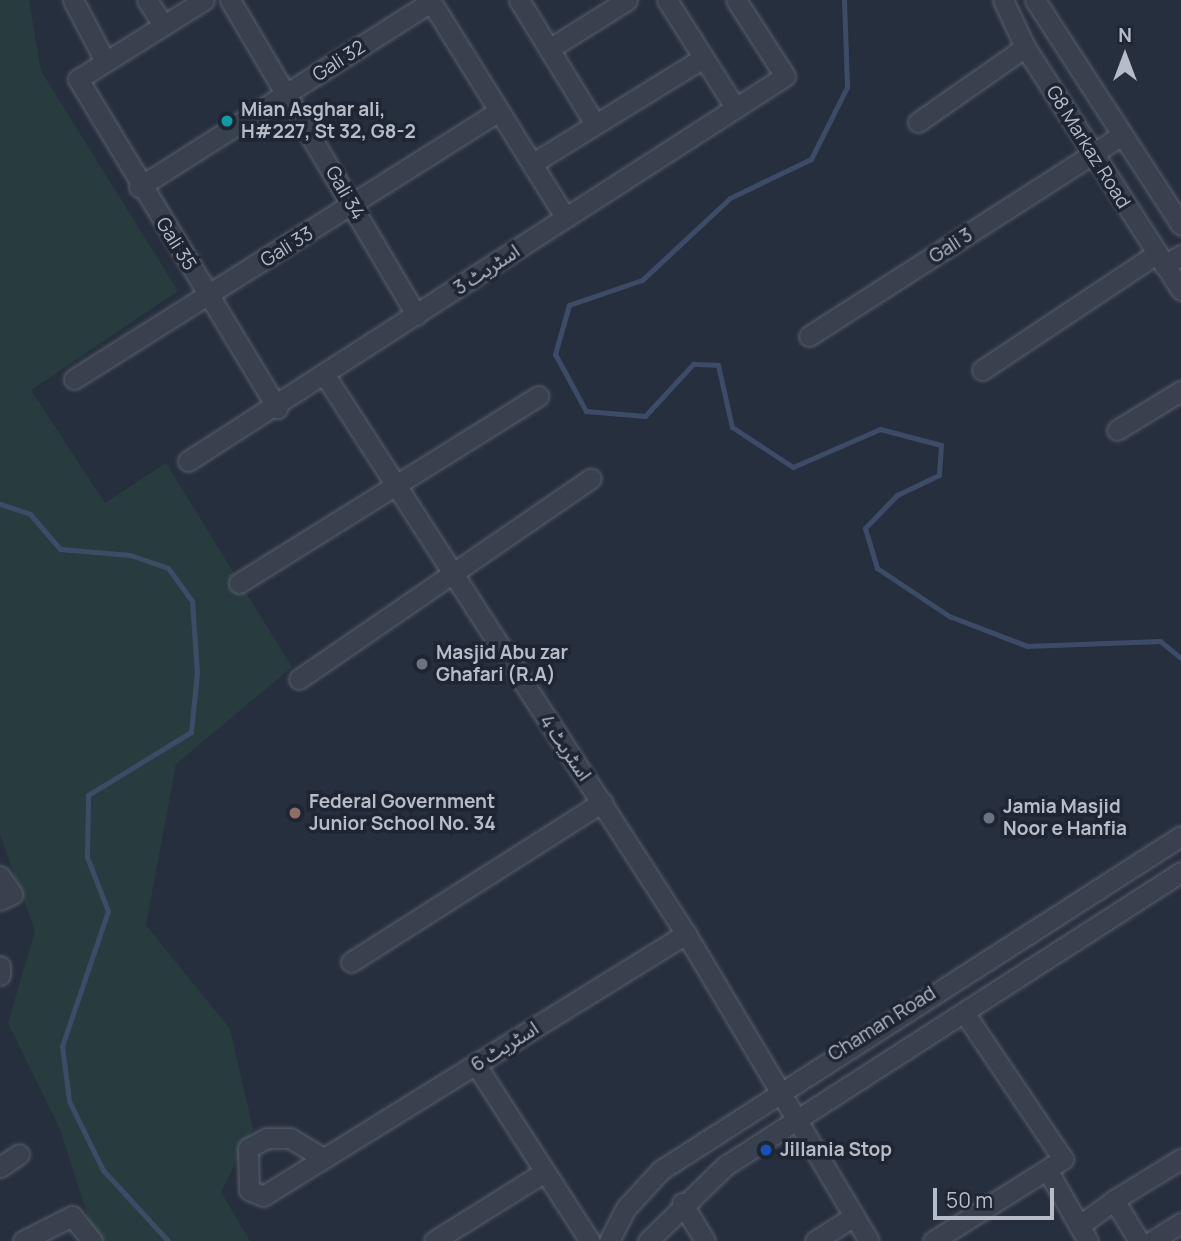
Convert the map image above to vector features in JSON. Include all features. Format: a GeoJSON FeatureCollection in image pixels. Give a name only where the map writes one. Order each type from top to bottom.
{"type":"FeatureCollection","features":[{"type":"Feature","properties":{"kind":"street"},"geometry":{"type":"LineString","coordinates":[[73,0],[106,61],[204,0]]}},
{"type":"Feature","properties":{"kind":"street"},"geometry":{"type":"LineString","coordinates":[[147,0],[163,25]]}},
{"type":"Feature","properties":{"kind":"street","name":"Gali 34"},"geometry":{"type":"LineString","coordinates":[[230,0],[416,316]]}},
{"type":"Feature","properties":{"kind":"street"},"geometry":{"type":"LineString","coordinates":[[519,0],[596,124]]}},
{"type":"Feature","properties":{"kind":"street"},"geometry":{"type":"LineString","coordinates":[[549,49],[627,0]]}},
{"type":"Feature","properties":{"kind":"street"},"geometry":{"type":"LineString","coordinates":[[667,0],[735,107]]}},
{"type":"Feature","properties":{"kind":"street","name":"اسٹریٹ 3"},"geometry":{"type":"LineString","coordinates":[[188,461],[326,377],[565,217],[785,76],[736,0]]}},
{"type":"Feature","properties":{"kind":"street","name":"G8 Markaz Road"},"geometry":{"type":"LineString","coordinates":[[1003,0],[1024,47],[1181,290]]}},
{"type":"Feature","properties":{"kind":"street","name":"G8 Markaz Road"},"geometry":{"type":"LineString","coordinates":[[1035,0],[1181,225]]}},
{"type":"Feature","properties":{"kind":"street"},"geometry":{"type":"LineString","coordinates":[[431,1],[565,217]]}},
{"type":"Feature","properties":{"kind":"street","name":"Gali 32"},"geometry":{"type":"LineString","coordinates":[[139,187],[431,1]]}},
{"type":"Feature","properties":{"kind":"street"},"geometry":{"type":"LineString","coordinates":[[918,122],[1024,47]]}},
{"type":"Feature","properties":{"kind":"street"},"geometry":{"type":"LineString","coordinates":[[533,163],[703,58]]}},
{"type":"Feature","properties":{"kind":"street","name":"Gali 35"},"geometry":{"type":"LineString","coordinates":[[106,61],[78,79],[139,187],[277,408]]}},
{"type":"Feature","properties":{"kind":"street","name":"Gali 33"},"geometry":{"type":"LineString","coordinates":[[74,379],[499,111]]}},
{"type":"Feature","properties":{"kind":"street","name":"Gali 3"},"geometry":{"type":"LineString","coordinates":[[808,337],[1122,135]]}},
{"type":"Feature","properties":{"kind":"street"},"geometry":{"type":"LineString","coordinates":[[982,370],[1160,260],[1181,255]]}},
{"type":"Feature","properties":{"kind":"street","name":"اسٹریٹ 4"},"geometry":{"type":"LineString","coordinates":[[326,377],[686,934],[776,1091],[799,1123],[869,1241]]}},
{"type":"Feature","properties":{"kind":"street"},"geometry":{"type":"LineString","coordinates":[[1117,430],[1181,391]]}},
{"type":"Feature","properties":{"kind":"street"},"geometry":{"type":"LineString","coordinates":[[239,583],[538,396]]}},
{"type":"Feature","properties":{"kind":"street"},"geometry":{"type":"LineString","coordinates":[[299,679],[591,478]]}},
{"type":"Feature","properties":{"kind":"street"},"geometry":{"type":"LineString","coordinates":[[351,962],[602,802]]}},
{"type":"Feature","properties":{"kind":"street","name":"Chaman Road"},"geometry":{"type":"LineString","coordinates":[[609,1241],[626,1208],[661,1170],[776,1091],[1181,836]]}},
{"type":"Feature","properties":{"kind":"street","name":"Chaman Road"},"geometry":{"type":"LineString","coordinates":[[648,1241],[681,1203],[724,1166],[799,1123],[964,1012],[1181,872]]}},
{"type":"Feature","properties":{"kind":"street"},"geometry":{"type":"LineString","coordinates":[[0,876],[6,897]]}},
{"type":"Feature","properties":{"kind":"street","name":"اسٹریٹ 6"},"geometry":{"type":"LineString","coordinates":[[323,1158],[686,934]]}},
{"type":"Feature","properties":{"kind":"street"},"geometry":{"type":"LineString","coordinates":[[933,1241],[1060,1166],[1060,1151],[964,1012]]}},
{"type":"Feature","properties":{"kind":"street"},"geometry":{"type":"LineString","coordinates":[[476,1065],[543,1173],[590,1241]]}},
{"type":"Feature","properties":{"kind":"street"},"geometry":{"type":"LineString","coordinates":[[0,1167],[19,1154]]}},
{"type":"Feature","properties":{"kind":"street"},"geometry":{"type":"LineString","coordinates":[[1049,1173],[1083,1233],[1114,1200],[1181,1160]]}},
{"type":"Feature","properties":{"kind":"street"},"geometry":{"type":"LineString","coordinates":[[434,1241],[543,1173]]}},
{"type":"Feature","properties":{"kind":"street"},"geometry":{"type":"LineString","coordinates":[[1114,1200],[1139,1241]]}},
{"type":"Feature","properties":{"kind":"street"},"geometry":{"type":"LineString","coordinates":[[681,1203],[705,1241]]}},
{"type":"Feature","properties":{"kind":"street"},"geometry":{"type":"LineString","coordinates":[[23,1241],[72,1216],[92,1241]]}},
{"type":"Feature","properties":{"kind":"street"},"geometry":{"type":"LineString","coordinates":[[815,1241],[855,1216]]}},
{"type":"Feature","properties":{"kind":"street"},"geometry":{"type":"LineString","coordinates":[[1152,1241],[1181,1223]]}},
{"type":"Feature","properties":{"kind":"green space"},"geometry":{"type":"Polygon","coordinates":[[[0,0],[29,0],[41,71],[178,291],[31,390],[105,503],[166,463],[292,667],[176,764],[146,925],[230,1029],[253,1129],[221,1192],[250,1241],[96,1241],[60,1129],[8,1023],[35,931],[0,835],[0,0]]]}},
{"type":"Feature","properties":{"kind":"waterway"},"geometry":{"type":"LineString","coordinates":[[844,0],[847,87],[811,159],[730,198],[642,280],[569,305],[555,354],[586,411],[645,416],[693,364],[718,365],[732,427],[793,467],[880,429],[941,445],[939,475],[897,495],[865,528],[877,568],[949,616],[1027,646],[1160,641],[1181,658]]}},
{"type":"Feature","properties":{"kind":"waterway"},"geometry":{"type":"LineString","coordinates":[[0,504],[30,514],[60,549],[130,555],[168,568],[192,601],[197,672],[191,732],[88,795],[87,857],[108,911],[62,1046],[69,1101],[103,1170],[168,1241]]}},
{"type":"Feature","properties":{"kind":"place","name":"Mian Asghar ali, H#227, St 32, G8-2"},"geometry":{"type":"Point","coordinates":[227,121]}},
{"type":"Feature","properties":{"kind":"place","name":"Masjid Abu zar Ghafari (R.A)"},"geometry":{"type":"Point","coordinates":[422,664]}},
{"type":"Feature","properties":{"kind":"place","name":"Federal Government Junior School No. 34"},"geometry":{"type":"Point","coordinates":[295,813]}},
{"type":"Feature","properties":{"kind":"place","name":"Jamia Masjid Noor e Hanfia"},"geometry":{"type":"Point","coordinates":[989,818]}},
{"type":"Feature","properties":{"kind":"place","name":"Jillania Stop"},"geometry":{"type":"Point","coordinates":[766,1150]}}]}
